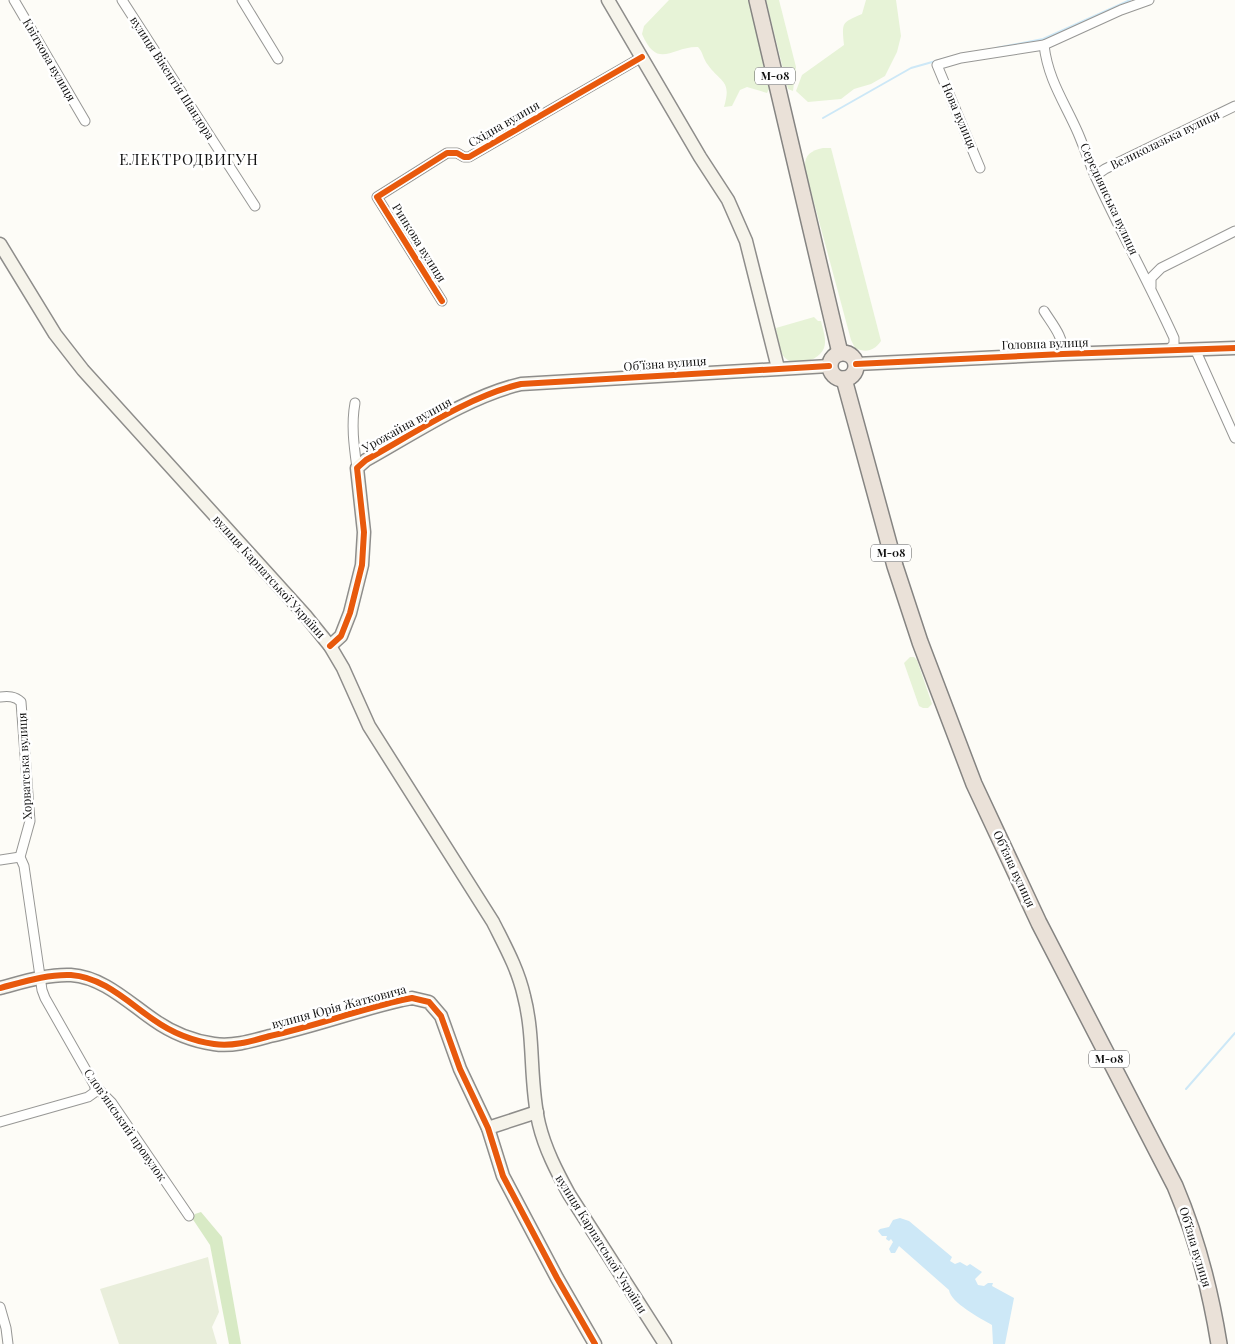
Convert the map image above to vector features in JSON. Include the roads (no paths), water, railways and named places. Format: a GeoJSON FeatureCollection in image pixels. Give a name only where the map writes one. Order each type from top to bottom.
{"type":"FeatureCollection","features":[{"type":"Feature","properties":{"kind":"highway","name":"М-08"},"geometry":{"type":"LineString","coordinates":[[757,0],[840,353]]}},
{"type":"Feature","properties":{"kind":"highway"},"geometry":{"type":"LineString","coordinates":[[840,353],[852,356],[856,364],[852,376],[844,379],[840,379],[832,374],[829,366],[832,357],[840,353]]}},
{"type":"Feature","properties":{"kind":"highway","name":"Обʼїзна вулиця"},"geometry":{"type":"LineString","coordinates":[[844,379],[895,566],[922,649],[974,784],[1044,931],[1175,1186],[1190,1220],[1212,1306],[1219,1344]]}},
{"type":"Feature","properties":{"kind":"street","name":"Квіткова вулиця"},"geometry":{"type":"LineString","coordinates":[[14,0],[85,121]]}},
{"type":"Feature","properties":{"kind":"street","name":"вулиця Вікентія Шандора"},"geometry":{"type":"LineString","coordinates":[[122,0],[255,206]]}},
{"type":"Feature","properties":{"kind":"street"},"geometry":{"type":"LineString","coordinates":[[242,0],[278,59]]}},
{"type":"Feature","properties":{"kind":"street"},"geometry":{"type":"LineString","coordinates":[[608,0],[702,160],[728,200],[746,241],[778,368]]}},
{"type":"Feature","properties":{"kind":"street"},"geometry":{"type":"LineString","coordinates":[[1044,45],[1121,10],[1146,1]]}},
{"type":"Feature","properties":{"kind":"street","name":"Нова вулиця"},"geometry":{"type":"LineString","coordinates":[[980,168],[937,65],[961,58],[1044,45]]}},
{"type":"Feature","properties":{"kind":"street","name":"Середнянська вулиця"},"geometry":{"type":"LineString","coordinates":[[1044,45],[1048,70],[1053,83],[1078,132],[1096,176],[1174,338],[1174,344],[1169,350]]}},
{"type":"Feature","properties":{"kind":"street","name":"Східна вулиця"},"geometry":{"type":"LineString","coordinates":[[377,197],[448,153],[457,153],[464,158],[469,157],[642,57]]}},
{"type":"Feature","properties":{"kind":"street","name":"Великолазька вулиця"},"geometry":{"type":"LineString","coordinates":[[1096,176],[1105,169],[1235,106]]}},
{"type":"Feature","properties":{"kind":"street","name":"Ринкова вулиця"},"geometry":{"type":"LineString","coordinates":[[377,197],[442,301]]}},
{"type":"Feature","properties":{"kind":"street"},"geometry":{"type":"LineString","coordinates":[[1151,287],[1151,278],[1161,268],[1235,231]]}},
{"type":"Feature","properties":{"kind":"street","name":"вулиця Карпатської України"},"geometry":{"type":"LineString","coordinates":[[0,244],[56,334],[78,363],[327,642],[346,675],[369,726],[493,922],[509,953],[520,979],[527,1006],[537,1112],[544,1142],[556,1171],[569,1194],[665,1344]]}},
{"type":"Feature","properties":{"kind":"street"},"geometry":{"type":"LineString","coordinates":[[1044,311],[1059,334],[1063,347],[1062,354]]}},
{"type":"Feature","properties":{"kind":"street","name":"Головна вулиця"},"geometry":{"type":"LineString","coordinates":[[856,364],[1235,348]]}},
{"type":"Feature","properties":{"kind":"street"},"geometry":{"type":"LineString","coordinates":[[1195,349],[1235,438]]}},
{"type":"Feature","properties":{"kind":"street","name":"Обʼїзна вулиця"},"geometry":{"type":"LineString","coordinates":[[502,388],[538,382],[829,366]]}},
{"type":"Feature","properties":{"kind":"street","name":"Урожайна вулиця"},"geometry":{"type":"LineString","coordinates":[[357,468],[366,460],[456,410],[502,388]]}},
{"type":"Feature","properties":{"kind":"street","name":"Урожайна вулиця"},"geometry":{"type":"LineString","coordinates":[[327,642],[341,636],[350,613],[362,565],[364,532],[352,432],[355,403]]}},
{"type":"Feature","properties":{"kind":"street","name":"Хорватська вулиця"},"geometry":{"type":"LineString","coordinates":[[0,697],[11,696],[21,702],[30,821],[20,857],[24,866],[40,978]]}},
{"type":"Feature","properties":{"kind":"street"},"geometry":{"type":"LineString","coordinates":[[0,860],[20,857]]}},
{"type":"Feature","properties":{"kind":"street","name":"вулиця Юрія Жатковича"},"geometry":{"type":"LineString","coordinates":[[40,978],[72,975],[84,977],[106,987],[174,1031],[199,1041],[228,1045],[287,1032],[375,1006],[412,998],[429,1002],[441,1016],[460,1069],[488,1128],[502,1176],[595,1344]]}},
{"type":"Feature","properties":{"kind":"street"},"geometry":{"type":"LineString","coordinates":[[0,988],[40,978]]}},
{"type":"Feature","properties":{"kind":"street","name":"Словʼянський провулок"},"geometry":{"type":"LineString","coordinates":[[40,978],[45,998],[96,1086],[112,1103],[188,1216]]}},
{"type":"Feature","properties":{"kind":"street"},"geometry":{"type":"LineString","coordinates":[[0,1122],[88,1098],[95,1092],[96,1086]]}},
{"type":"Feature","properties":{"kind":"street"},"geometry":{"type":"LineString","coordinates":[[488,1128],[537,1112]]}},
{"type":"Feature","properties":{"kind":"street"},"geometry":{"type":"LineString","coordinates":[[0,1307],[8,1344]]}},
{"type":"Feature","properties":{"kind":"water"},"geometry":{"type":"Polygon","coordinates":[[[900,1218],[909,1221],[952,1257],[950,1261],[955,1264],[960,1262],[967,1266],[970,1264],[982,1272],[975,1279],[978,1285],[984,1286],[988,1283],[993,1283],[992,1286],[1014,1298],[1005,1344],[993,1344],[992,1325],[960,1305],[949,1290],[899,1246],[895,1253],[891,1253],[889,1249],[893,1242],[891,1239],[889,1241],[886,1239],[887,1236],[882,1236],[878,1231],[889,1227],[893,1220],[900,1218]]]}},
{"type":"Feature","properties":{"kind":"waterway"},"geometry":{"type":"LineString","coordinates":[[996,48],[1043,39],[1130,0]]}},
{"type":"Feature","properties":{"kind":"waterway"},"geometry":{"type":"LineString","coordinates":[[823,118],[911,68],[950,57]]}},
{"type":"Feature","properties":{"kind":"waterway"},"geometry":{"type":"LineString","coordinates":[[1186,1089],[1235,1033]]}},
{"type":"Feature","properties":{"kind":"district","name":"ЕЛЕКТРОДВИГУН"},"geometry":{"type":"Point","coordinates":[189,160]}}]}
